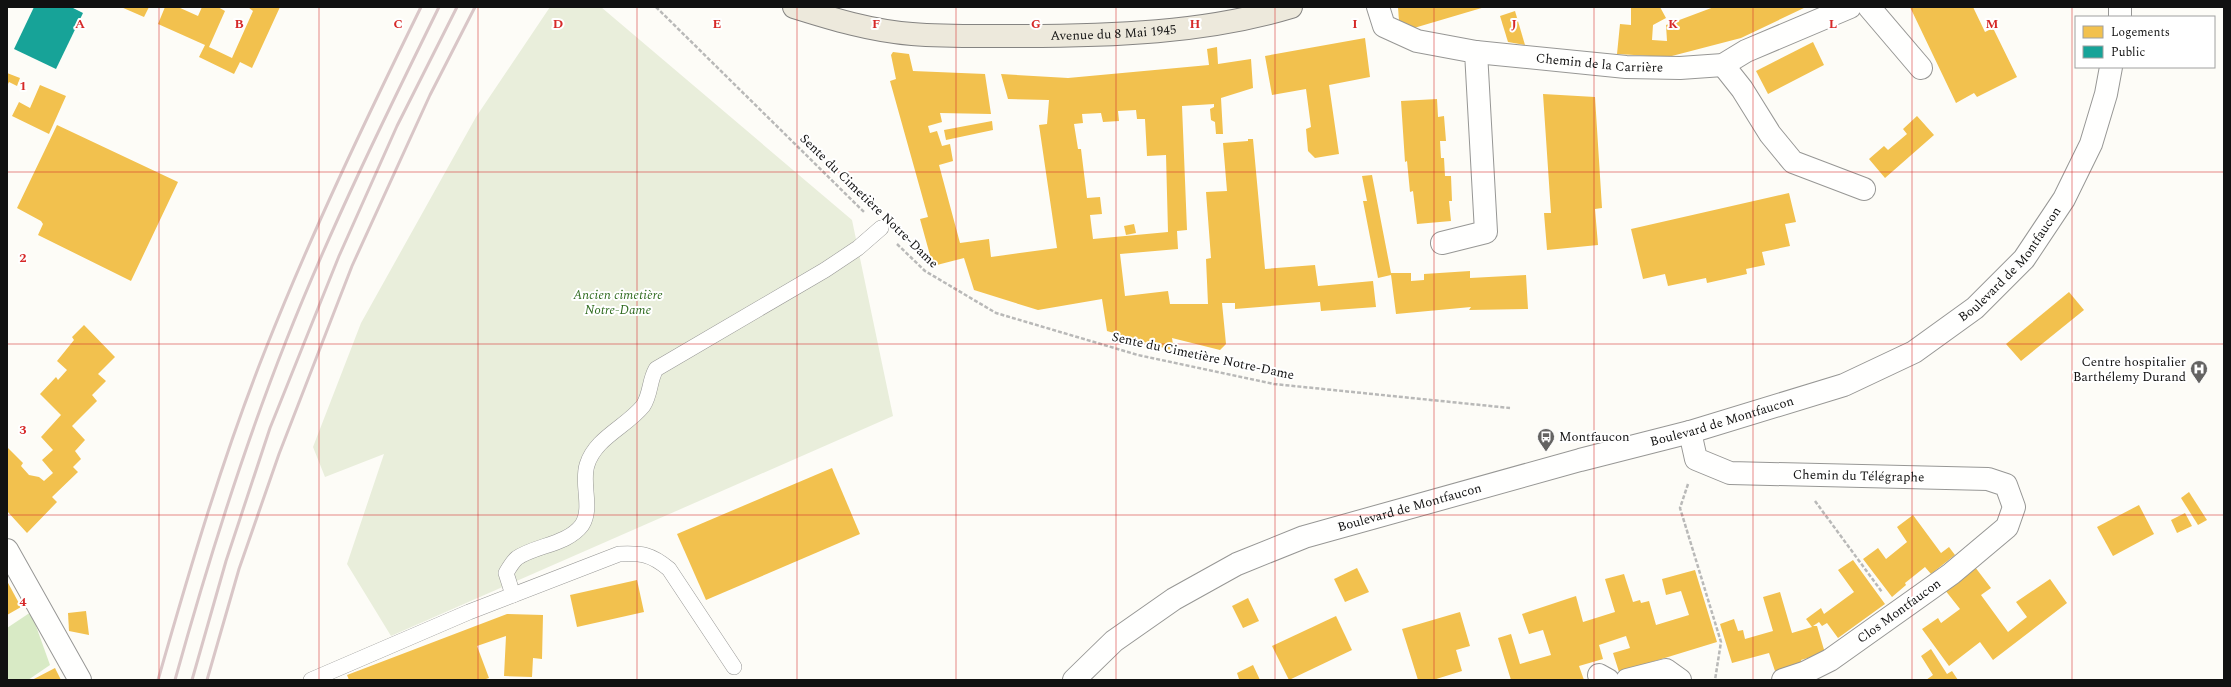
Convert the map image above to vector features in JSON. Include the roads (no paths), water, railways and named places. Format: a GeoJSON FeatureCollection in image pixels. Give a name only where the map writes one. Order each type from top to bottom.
{"type":"FeatureCollection","features":[{"type":"Feature","properties":{"kind":"main road","name":"Avenue du 8 Mai 1945"},"geometry":{"type":"LineString","coordinates":[[794,7],[864,27],[911,34],[972,36],[1112,35],[1237,13],[1280,9]]}},
{"type":"Feature","properties":{"kind":"street","name":"Chemin de la Carrière"},"geometry":{"type":"LineString","coordinates":[[1378,7],[1384,26],[1417,41],[1476,52],[1626,67],[1680,68],[1723,65],[1746,51],[1850,7]]}},
{"type":"Feature","properties":{"kind":"street"},"geometry":{"type":"LineString","coordinates":[[1869,7],[1921,68]]}},
{"type":"Feature","properties":{"kind":"street"},"geometry":{"type":"LineString","coordinates":[[1442,243],[1486,232],[1476,52]]}},
{"type":"Feature","properties":{"kind":"street"},"geometry":{"type":"LineString","coordinates":[[1723,65],[1742,89],[1770,134],[1793,162],[1864,189]]}},
{"type":"Feature","properties":{"kind":"street","name":"Boulevard de Montfaucon"},"geometry":{"type":"LineString","coordinates":[[1074,680],[1114,641],[1174,599],[1237,564],[1304,537],[1580,460],[1690,432],[1844,385],[1914,352],[1975,308],[2024,260],[2064,199],[2091,144],[2106,94],[2111,68]]}},
{"type":"Feature","properties":{"kind":"street","name":"Chemin du Télégraphe"},"geometry":{"type":"LineString","coordinates":[[1690,432],[1696,459],[1730,473],[1988,479],[2006,485],[2014,507],[2007,527]]}},
{"type":"Feature","properties":{"kind":"street","name":"Clos Montfaucon"},"geometry":{"type":"LineString","coordinates":[[1783,680],[1804,673],[1830,660],[1951,574],[2007,527]]}},
{"type":"Feature","properties":{"kind":"street"},"geometry":{"type":"LineString","coordinates":[[7,550],[80,680]]}},
{"type":"Feature","properties":{"kind":"street"},"geometry":{"type":"LineString","coordinates":[[1627,680],[1666,670],[1680,680]]}},
{"type":"Feature","properties":{"kind":"lane"},"geometry":{"type":"LineString","coordinates":[[513,595],[506,573],[516,558],[572,534],[582,524],[586,511],[584,478],[587,464],[593,453],[602,442],[635,414],[643,405],[649,395],[652,375],[656,369],[825,270],[858,248],[881,228]]}},
{"type":"Feature","properties":{"kind":"lane"},"geometry":{"type":"LineString","coordinates":[[311,680],[513,595],[620,554],[638,553],[656,557],[669,569],[734,667]]}},
{"type":"Feature","properties":{"kind":"railway"},"geometry":{"type":"LineString","coordinates":[[158,680],[221,471],[266,348],[340,176],[421,7]]}},
{"type":"Feature","properties":{"kind":"railway"},"geometry":{"type":"LineString","coordinates":[[175,680],[226,509],[286,341],[340,214],[439,7]]}},
{"type":"Feature","properties":{"kind":"railway"},"geometry":{"type":"LineString","coordinates":[[192,680],[226,561],[270,428],[339,256],[397,126],[457,7]]}},
{"type":"Feature","properties":{"kind":"railway"},"geometry":{"type":"LineString","coordinates":[[207,680],[239,569],[279,454],[352,266],[430,95],[475,7]]}},
{"type":"Feature","properties":{"kind":"place","name":"Centre hospitalier Barthélemy Durand"},"geometry":{"type":"Point","coordinates":[2199,384]}},
{"type":"Feature","properties":{"kind":"place","name":"Montfaucon"},"geometry":{"type":"Point","coordinates":[1546,452]}},
{"type":"Feature","properties":{"kind":"park label","name":"Ancien cimetière Notre-Dame"},"geometry":{"type":"Point","coordinates":[618,302]}}]}
